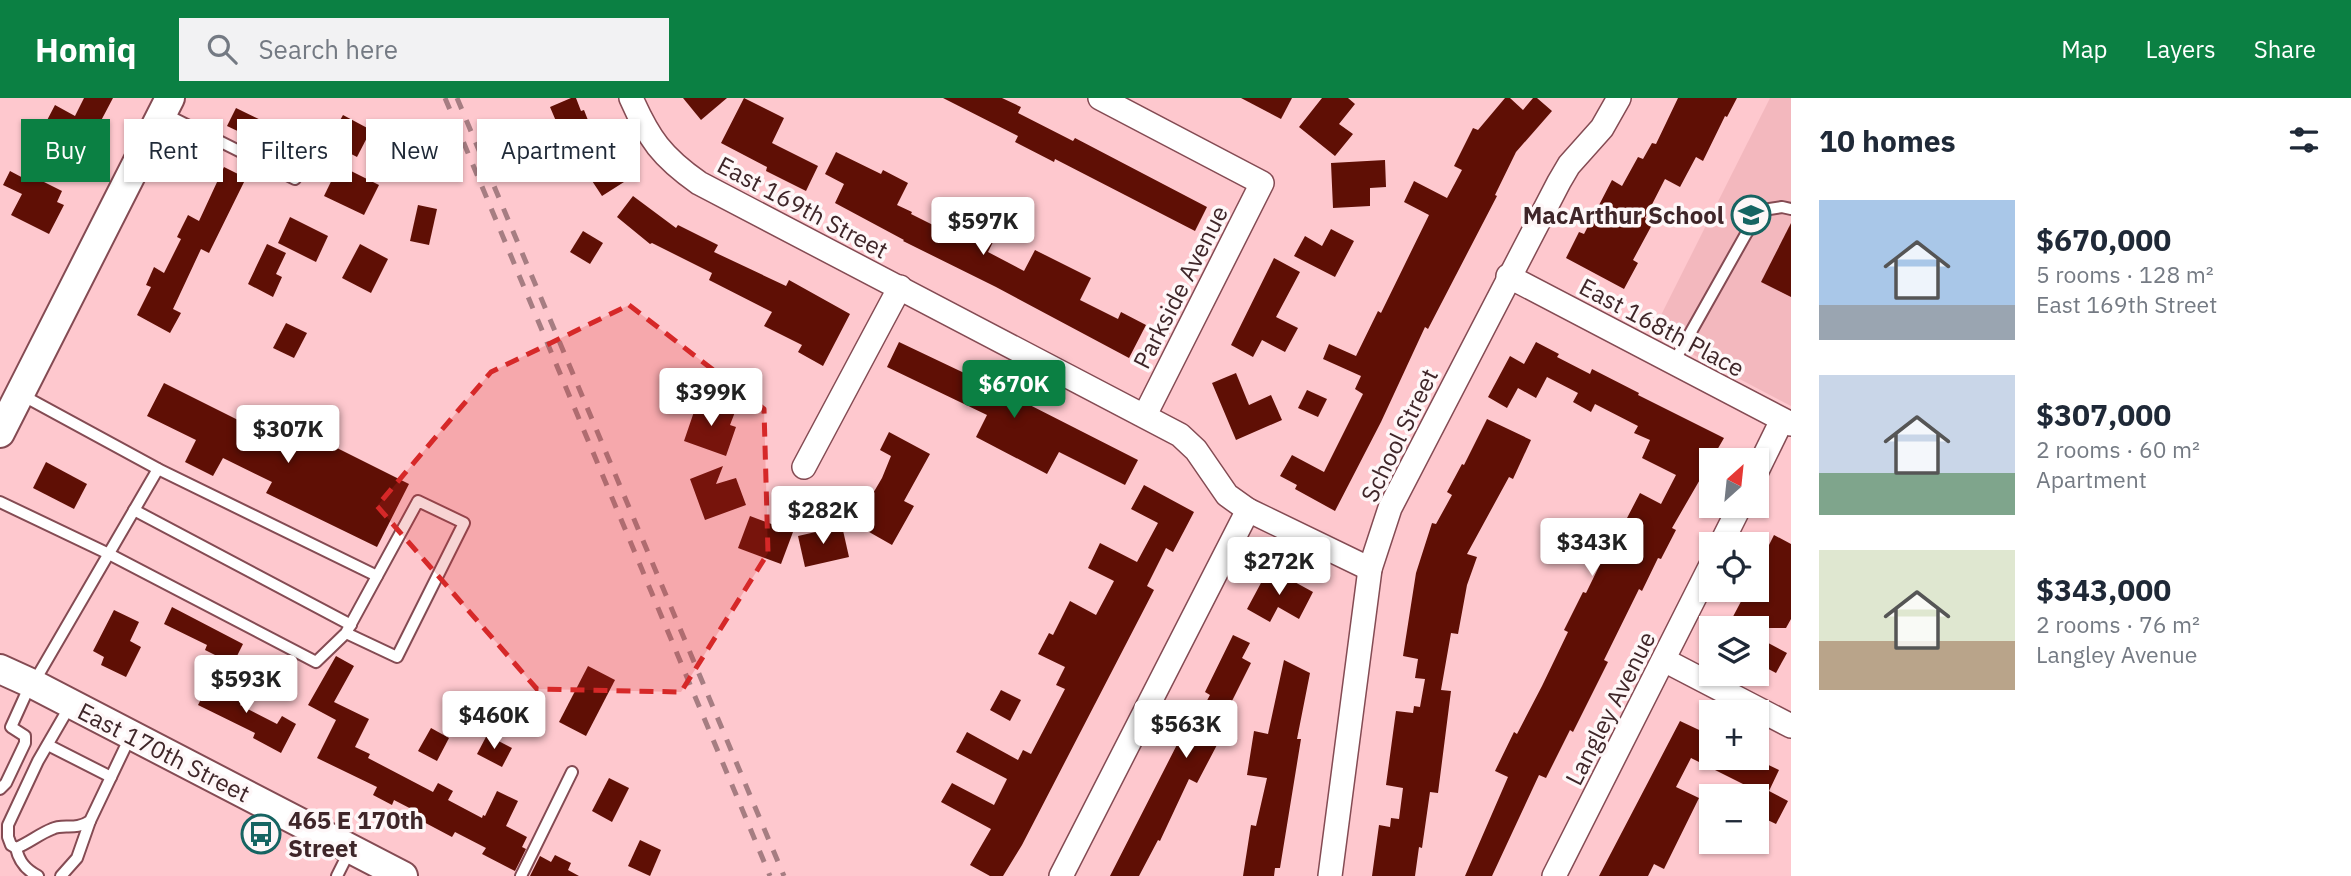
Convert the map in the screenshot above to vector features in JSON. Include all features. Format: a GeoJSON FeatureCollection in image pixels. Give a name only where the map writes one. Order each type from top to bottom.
{"type":"FeatureCollection","features":[{"type":"Feature","properties":{"kind":"street","name":"East 169th Street"},"geometry":{"type":"LineString","coordinates":[[631,98],[645,130],[663,154],[699,183],[1180,435],[1196,450],[1227,495],[1248,510],[1370,569]]}},
{"type":"Feature","properties":{"kind":"street","name":"Parkside Avenue"},"geometry":{"type":"LineString","coordinates":[[1100,98],[1262,183],[1145,415]]}},
{"type":"Feature","properties":{"kind":"street","name":"School Street"},"geometry":{"type":"LineString","coordinates":[[1330,876],[1370,569],[1390,508],[1559,182],[1569,165],[1602,128],[1619,98]]}},
{"type":"Feature","properties":{"kind":"street"},"geometry":{"type":"LineString","coordinates":[[0,433],[13,394],[167,105]]}},
{"type":"Feature","properties":{"kind":"street","name":"East 168th Place"},"geometry":{"type":"LineString","coordinates":[[1508,276],[1787,422]]}},
{"type":"Feature","properties":{"kind":"street"},"geometry":{"type":"LineString","coordinates":[[804,467],[900,288]]}},
{"type":"Feature","properties":{"kind":"street"},"geometry":{"type":"LineString","coordinates":[[1769,451],[1787,422]]}},
{"type":"Feature","properties":{"kind":"street"},"geometry":{"type":"LineString","coordinates":[[1061,876],[1248,510]]}},
{"type":"Feature","properties":{"kind":"street","name":"Langley Avenue"},"geometry":{"type":"LineString","coordinates":[[1554,876],[1699,589]]}},
{"type":"Feature","properties":{"kind":"street"},"geometry":{"type":"LineString","coordinates":[[1664,660],[1791,726]]}},
{"type":"Feature","properties":{"kind":"street","name":"East 170th Street"},"geometry":{"type":"LineString","coordinates":[[0,669],[402,876]]}},
{"type":"Feature","properties":{"kind":"lane"},"geometry":{"type":"LineString","coordinates":[[167,105],[237,145]]}},
{"type":"Feature","properties":{"kind":"lane"},"geometry":{"type":"LineString","coordinates":[[1674,362],[1746,234],[1763,210],[1783,207],[1791,209]]}},
{"type":"Feature","properties":{"kind":"lane"},"geometry":{"type":"LineString","coordinates":[[13,394],[158,469],[377,576]]}},
{"type":"Feature","properties":{"kind":"lane"},"geometry":{"type":"LineString","coordinates":[[0,790],[25,743],[25,736],[5,727],[158,469]]}},
{"type":"Feature","properties":{"kind":"lane"},"geometry":{"type":"LineString","coordinates":[[0,502],[109,554],[316,662],[348,629],[418,501],[464,523],[397,657],[348,629],[134,510]]}},
{"type":"Feature","properties":{"kind":"lane"},"geometry":{"type":"LineString","coordinates":[[38,876],[23,866],[8,837],[8,825],[71,704]]}},
{"type":"Feature","properties":{"kind":"lane"},"geometry":{"type":"LineString","coordinates":[[61,876],[67,872],[80,851],[90,821],[131,735]]}},
{"type":"Feature","properties":{"kind":"lane"},"geometry":{"type":"LineString","coordinates":[[48,745],[111,777]]}},
{"type":"Feature","properties":{"kind":"lane"},"geometry":{"type":"LineString","coordinates":[[521,876],[572,772]]}},
{"type":"Feature","properties":{"kind":"lane"},"geometry":{"type":"LineString","coordinates":[[16,848],[54,827],[69,828],[90,821]]}},
{"type":"Feature","properties":{"kind":"lane"},"geometry":{"type":"LineString","coordinates":[[337,876],[351,849]]}},
{"type":"Feature","properties":{"kind":"highlighted area"},"geometry":{"type":"Polygon","coordinates":[[[629,305],[764,409],[768,553],[681,692],[537,689],[377,506],[491,372],[629,305]]]}},
{"type":"Feature","properties":{"kind":"shaded area","name":"MacArthur School"},"geometry":{"type":"Polygon","coordinates":[[[1770,98],[1791,98],[1791,406],[1652,333],[1770,98]]]}},
{"type":"Feature","properties":{"kind":"building"},"geometry":{"type":"Polygon","coordinates":[[[84,98],[113,98],[102,119],[48,119],[55,105],[75,116],[84,98]]]}},
{"type":"Feature","properties":{"kind":"building"},"geometry":{"type":"Polygon","coordinates":[[[576,98],[588,119],[555,119],[550,107],[576,98]]]}},
{"type":"Feature","properties":{"kind":"building"},"geometry":{"type":"Polygon","coordinates":[[[683,98],[727,98],[701,120],[683,98]]]}},
{"type":"Feature","properties":{"kind":"building"},"geometry":{"type":"Polygon","coordinates":[[[744,98],[784,118],[772,143],[818,166],[806,191],[766,171],[767,167],[721,143],[744,98]]]}},
{"type":"Feature","properties":{"kind":"building"},"geometry":{"type":"Polygon","coordinates":[[[943,98],[1002,98],[1021,107],[1018,113],[1073,141],[1075,138],[1207,207],[1195,231],[1055,159],[1054,162],[1015,142],[1018,136],[943,98]]]}},
{"type":"Feature","properties":{"kind":"building"},"geometry":{"type":"Polygon","coordinates":[[[1241,98],[1292,98],[1281,119],[1241,98]]]}},
{"type":"Feature","properties":{"kind":"building"},"geometry":{"type":"Polygon","coordinates":[[[1322,98],[1348,98],[1355,104],[1339,124],[1353,134],[1335,156],[1299,127],[1322,98]]]}},
{"type":"Feature","properties":{"kind":"building"},"geometry":{"type":"Polygon","coordinates":[[[1505,98],[1510,98],[1523,110],[1533,98],[1537,98],[1552,111],[1516,152],[1495,195],[1497,196],[1428,329],[1425,327],[1381,422],[1335,511],[1295,489],[1297,485],[1280,476],[1292,455],[1324,472],[1363,394],[1355,389],[1361,376],[1323,359],[1329,344],[1356,356],[1378,311],[1381,313],[1429,215],[1404,202],[1414,181],[1447,198],[1462,170],[1454,166],[1473,128],[1478,130],[1505,98]]]}},
{"type":"Feature","properties":{"kind":"building"},"geometry":{"type":"Polygon","coordinates":[[[1678,98],[1737,98],[1703,161],[1696,157],[1680,187],[1665,179],[1645,218],[1653,223],[1633,260],[1638,263],[1624,289],[1566,258],[1579,232],[1584,234],[1612,180],[1622,186],[1638,157],[1643,159],[1652,143],[1656,144],[1678,98]]]}},
{"type":"Feature","properties":{"kind":"building"},"geometry":{"type":"Polygon","coordinates":[[[236,108],[259,119],[237,119],[237,131],[227,126],[236,108]]]}},
{"type":"Feature","properties":{"kind":"building"},"geometry":{"type":"Polygon","coordinates":[[[352,120],[366,127],[366,140],[357,157],[352,154],[352,120]]]}},
{"type":"Feature","properties":{"kind":"building"},"geometry":{"type":"Polygon","coordinates":[[[836,152],[881,174],[883,170],[908,183],[897,205],[963,240],[974,217],[999,230],[988,252],[1024,271],[1035,250],[1091,278],[1080,300],[1118,319],[1121,312],[1146,325],[1129,358],[835,203],[844,184],[825,174],[836,152]]]}},
{"type":"Feature","properties":{"kind":"building"},"geometry":{"type":"Polygon","coordinates":[[[1385,160],[1386,187],[1370,188],[1370,206],[1333,208],[1331,163],[1385,160]]]}},
{"type":"Feature","properties":{"kind":"building"},"geometry":{"type":"Polygon","coordinates":[[[224,167],[237,174],[237,182],[244,182],[209,253],[201,249],[173,309],[181,313],[170,333],[137,315],[151,287],[146,285],[154,267],[164,273],[181,239],[177,237],[188,215],[199,221],[217,182],[223,182],[224,167]]]}},
{"type":"Feature","properties":{"kind":"building"},"geometry":{"type":"Polygon","coordinates":[[[10,171],[21,177],[21,182],[44,182],[62,191],[57,202],[64,205],[49,234],[11,215],[22,194],[3,185],[10,171]]]}},
{"type":"Feature","properties":{"kind":"building"},"geometry":{"type":"Polygon","coordinates":[[[352,172],[366,178],[366,182],[379,185],[364,215],[324,196],[331,182],[352,182],[352,172]]]}},
{"type":"Feature","properties":{"kind":"building"},"geometry":{"type":"Polygon","coordinates":[[[593,182],[624,182],[602,196],[593,182]]]}},
{"type":"Feature","properties":{"kind":"building"},"geometry":{"type":"Polygon","coordinates":[[[633,196],[676,228],[678,225],[718,245],[714,252],[786,286],[789,280],[850,314],[823,366],[798,352],[802,345],[764,326],[772,312],[709,280],[712,273],[650,244],[617,217],[633,196]]]}},
{"type":"Feature","properties":{"kind":"building"},"geometry":{"type":"Polygon","coordinates":[[[418,205],[437,209],[429,245],[410,241],[418,205]]]}},
{"type":"Feature","properties":{"kind":"building"},"geometry":{"type":"Polygon","coordinates":[[[290,217],[328,236],[316,262],[278,243],[290,217]]]}},
{"type":"Feature","properties":{"kind":"building"},"geometry":{"type":"Polygon","coordinates":[[[1791,223],[1791,297],[1761,282],[1791,223]]]}},
{"type":"Feature","properties":{"kind":"building"},"geometry":{"type":"Polygon","coordinates":[[[1331,229],[1354,241],[1335,277],[1294,256],[1305,236],[1322,246],[1331,229]]]}},
{"type":"Feature","properties":{"kind":"building"},"geometry":{"type":"Polygon","coordinates":[[[583,231],[603,243],[590,264],[570,252],[583,231]]]}},
{"type":"Feature","properties":{"kind":"building"},"geometry":{"type":"Polygon","coordinates":[[[267,244],[286,253],[276,274],[282,277],[273,297],[248,284],[267,244]]]}},
{"type":"Feature","properties":{"kind":"building"},"geometry":{"type":"Polygon","coordinates":[[[360,244],[388,259],[371,293],[342,278],[360,244]]]}},
{"type":"Feature","properties":{"kind":"building"},"geometry":{"type":"Polygon","coordinates":[[[1274,258],[1300,272],[1276,317],[1298,328],[1285,352],[1262,340],[1253,357],[1231,345],[1274,258]]]}},
{"type":"Feature","properties":{"kind":"building"},"geometry":{"type":"Polygon","coordinates":[[[286,323],[307,333],[294,358],[273,348],[286,323]]]}},
{"type":"Feature","properties":{"kind":"building"},"geometry":{"type":"Polygon","coordinates":[[[899,342],[1138,460],[1125,485],[1059,452],[1047,474],[976,437],[987,415],[887,367],[899,342]]]}},
{"type":"Feature","properties":{"kind":"building"},"geometry":{"type":"Polygon","coordinates":[[[1536,342],[1559,354],[1557,357],[1590,374],[1592,369],[1724,438],[1718,448],[1699,448],[1699,481],[1672,528],[1676,530],[1642,591],[1639,589],[1604,660],[1608,662],[1573,732],[1570,730],[1546,778],[1539,775],[1492,876],[1465,876],[1508,777],[1495,771],[1514,732],[1517,734],[1542,686],[1568,632],[1564,630],[1583,592],[1586,593],[1610,544],[1613,545],[1640,493],[1661,504],[1676,475],[1642,458],[1650,440],[1634,433],[1638,426],[1595,404],[1591,412],[1573,402],[1578,393],[1547,377],[1536,398],[1518,388],[1507,408],[1488,397],[1510,356],[1524,364],[1536,342]]]}},
{"type":"Feature","properties":{"kind":"building"},"geometry":{"type":"Polygon","coordinates":[[[1236,373],[1249,405],[1271,395],[1282,420],[1236,440],[1212,383],[1236,373]]]}},
{"type":"Feature","properties":{"kind":"building"},"geometry":{"type":"Polygon","coordinates":[[[164,383],[266,434],[275,417],[409,484],[377,547],[266,493],[272,482],[223,458],[213,476],[185,462],[196,440],[147,416],[164,383]]]}},
{"type":"Feature","properties":{"kind":"building"},"geometry":{"type":"Polygon","coordinates":[[[1307,390],[1327,399],[1318,417],[1298,408],[1307,390]]]}},
{"type":"Feature","properties":{"kind":"building"},"geometry":{"type":"Polygon","coordinates":[[[698,400],[735,412],[730,425],[736,427],[726,456],[684,441],[698,400]]]}},
{"type":"Feature","properties":{"kind":"building"},"geometry":{"type":"Polygon","coordinates":[[[1487,419],[1531,440],[1513,479],[1509,477],[1467,554],[1477,557],[1467,585],[1458,634],[1451,633],[1441,690],[1451,691],[1438,793],[1430,792],[1415,876],[1372,876],[1379,825],[1390,827],[1391,818],[1399,819],[1403,788],[1386,785],[1396,711],[1413,713],[1414,706],[1420,707],[1425,679],[1415,678],[1418,659],[1403,656],[1416,573],[1432,523],[1436,524],[1452,495],[1447,492],[1487,419]]]}},
{"type":"Feature","properties":{"kind":"building"},"geometry":{"type":"Polygon","coordinates":[[[889,432],[930,454],[904,501],[914,506],[892,545],[855,524],[882,478],[891,456],[880,450],[889,432]]]}},
{"type":"Feature","properties":{"kind":"building"},"geometry":{"type":"Polygon","coordinates":[[[46,462],[87,484],[74,509],[33,488],[46,462]]]}},
{"type":"Feature","properties":{"kind":"building"},"geometry":{"type":"Polygon","coordinates":[[[723,466],[716,484],[736,478],[746,505],[705,520],[690,479],[723,466]]]}},
{"type":"Feature","properties":{"kind":"building"},"geometry":{"type":"Polygon","coordinates":[[[1144,485],[1194,512],[1173,552],[1166,548],[1147,586],[1154,590],[1022,845],[1003,876],[990,876],[970,865],[991,829],[941,802],[952,783],[994,805],[1007,779],[956,752],[967,732],[1018,760],[1023,750],[1031,754],[1065,689],[1056,685],[1065,667],[1038,654],[1049,633],[1053,635],[1070,601],[1096,615],[1114,581],[1088,568],[1100,543],[1137,562],[1158,523],[1131,509],[1144,485]]]}},
{"type":"Feature","properties":{"kind":"building"},"geometry":{"type":"Polygon","coordinates":[[[750,516],[793,532],[781,564],[738,548],[750,516]]]}},
{"type":"Feature","properties":{"kind":"building"},"geometry":{"type":"Polygon","coordinates":[[[842,526],[849,557],[805,567],[798,536],[842,526]]]}},
{"type":"Feature","properties":{"kind":"building"},"geometry":{"type":"Polygon","coordinates":[[[1774,535],[1791,544],[1791,619],[1786,628],[1769,628],[1769,616],[1733,616],[1741,602],[1769,602],[1769,545],[1774,535]]]}},
{"type":"Feature","properties":{"kind":"building"},"geometry":{"type":"Polygon","coordinates":[[[1269,568],[1313,592],[1299,619],[1278,607],[1270,622],[1247,609],[1269,568]]]}},
{"type":"Feature","properties":{"kind":"building"},"geometry":{"type":"Polygon","coordinates":[[[172,607],[243,644],[233,664],[205,650],[207,645],[164,624],[172,607]]]}},
{"type":"Feature","properties":{"kind":"building"},"geometry":{"type":"Polygon","coordinates":[[[114,610],[139,622],[130,641],[141,647],[126,677],[101,665],[104,657],[93,651],[114,610]]]}},
{"type":"Feature","properties":{"kind":"building"},"geometry":{"type":"Polygon","coordinates":[[[1233,635],[1250,643],[1242,658],[1251,663],[1222,721],[1228,724],[1197,783],[1189,779],[1160,841],[1158,840],[1139,876],[1110,876],[1187,725],[1192,728],[1210,695],[1205,692],[1233,635]]]}},
{"type":"Feature","properties":{"kind":"building"},"geometry":{"type":"Polygon","coordinates":[[[1769,643],[1787,653],[1776,673],[1769,669],[1769,643]]]}},
{"type":"Feature","properties":{"kind":"building"},"geometry":{"type":"Polygon","coordinates":[[[336,656],[354,666],[334,702],[369,719],[355,747],[370,754],[368,758],[433,792],[438,783],[453,791],[448,800],[482,818],[497,791],[518,801],[506,826],[527,837],[522,847],[526,849],[515,871],[482,854],[486,848],[455,832],[452,837],[418,819],[421,814],[394,800],[392,805],[373,795],[377,787],[317,758],[336,720],[308,705],[336,656]]]}},
{"type":"Feature","properties":{"kind":"building"},"geometry":{"type":"Polygon","coordinates":[[[1284,660],[1310,673],[1297,739],[1301,739],[1280,868],[1275,868],[1274,876],[1243,876],[1251,825],[1256,826],[1267,778],[1247,775],[1254,731],[1268,734],[1284,660]]]}},
{"type":"Feature","properties":{"kind":"building"},"geometry":{"type":"Polygon","coordinates":[[[588,666],[615,680],[586,736],[559,722],[588,666]]]}},
{"type":"Feature","properties":{"kind":"building"},"geometry":{"type":"Polygon","coordinates":[[[212,678],[245,694],[240,705],[277,724],[282,716],[296,724],[281,753],[253,738],[255,733],[198,705],[212,678]]]}},
{"type":"Feature","properties":{"kind":"building"},"geometry":{"type":"Polygon","coordinates":[[[1001,690],[1021,700],[1010,721],[990,710],[1001,690]]]}},
{"type":"Feature","properties":{"kind":"building"},"geometry":{"type":"Polygon","coordinates":[[[1680,721],[1699,730],[1699,762],[1691,758],[1676,787],[1699,798],[1664,869],[1654,864],[1648,876],[1599,876],[1680,721]]]}},
{"type":"Feature","properties":{"kind":"building"},"geometry":{"type":"Polygon","coordinates":[[[431,728],[449,738],[437,761],[418,751],[431,728]]]}},
{"type":"Feature","properties":{"kind":"building"},"geometry":{"type":"Polygon","coordinates":[[[487,735],[512,748],[502,767],[477,754],[487,735]]]}},
{"type":"Feature","properties":{"kind":"building"},"geometry":{"type":"Polygon","coordinates":[[[1769,765],[1779,770],[1769,791],[1769,784],[1743,784],[1715,770],[1769,770],[1769,765]]]}},
{"type":"Feature","properties":{"kind":"building"},"geometry":{"type":"Polygon","coordinates":[[[609,778],[629,788],[612,822],[592,811],[609,778]]]}},
{"type":"Feature","properties":{"kind":"building"},"geometry":{"type":"Polygon","coordinates":[[[1769,791],[1788,801],[1776,824],[1769,821],[1769,791]]]}},
{"type":"Feature","properties":{"kind":"building"},"geometry":{"type":"Polygon","coordinates":[[[640,840],[661,850],[650,876],[628,866],[640,840]]]}},
{"type":"Feature","properties":{"kind":"building"},"geometry":{"type":"Polygon","coordinates":[[[555,855],[571,863],[568,870],[579,876],[530,876],[540,856],[551,862],[555,855]]]}},
{"type":"Feature","properties":{"kind":"railway"},"geometry":{"type":"LineString","coordinates":[[445,98],[770,876]]}},
{"type":"Feature","properties":{"kind":"railway"},"geometry":{"type":"LineString","coordinates":[[457,98],[784,876]]}},
{"type":"Feature","properties":{"kind":"place","name":"MacArthur School"},"geometry":{"type":"Point","coordinates":[1751,215]}},
{"type":"Feature","properties":{"kind":"place","name":"465 E 170th Street"},"geometry":{"type":"Point","coordinates":[261,834]}}]}
